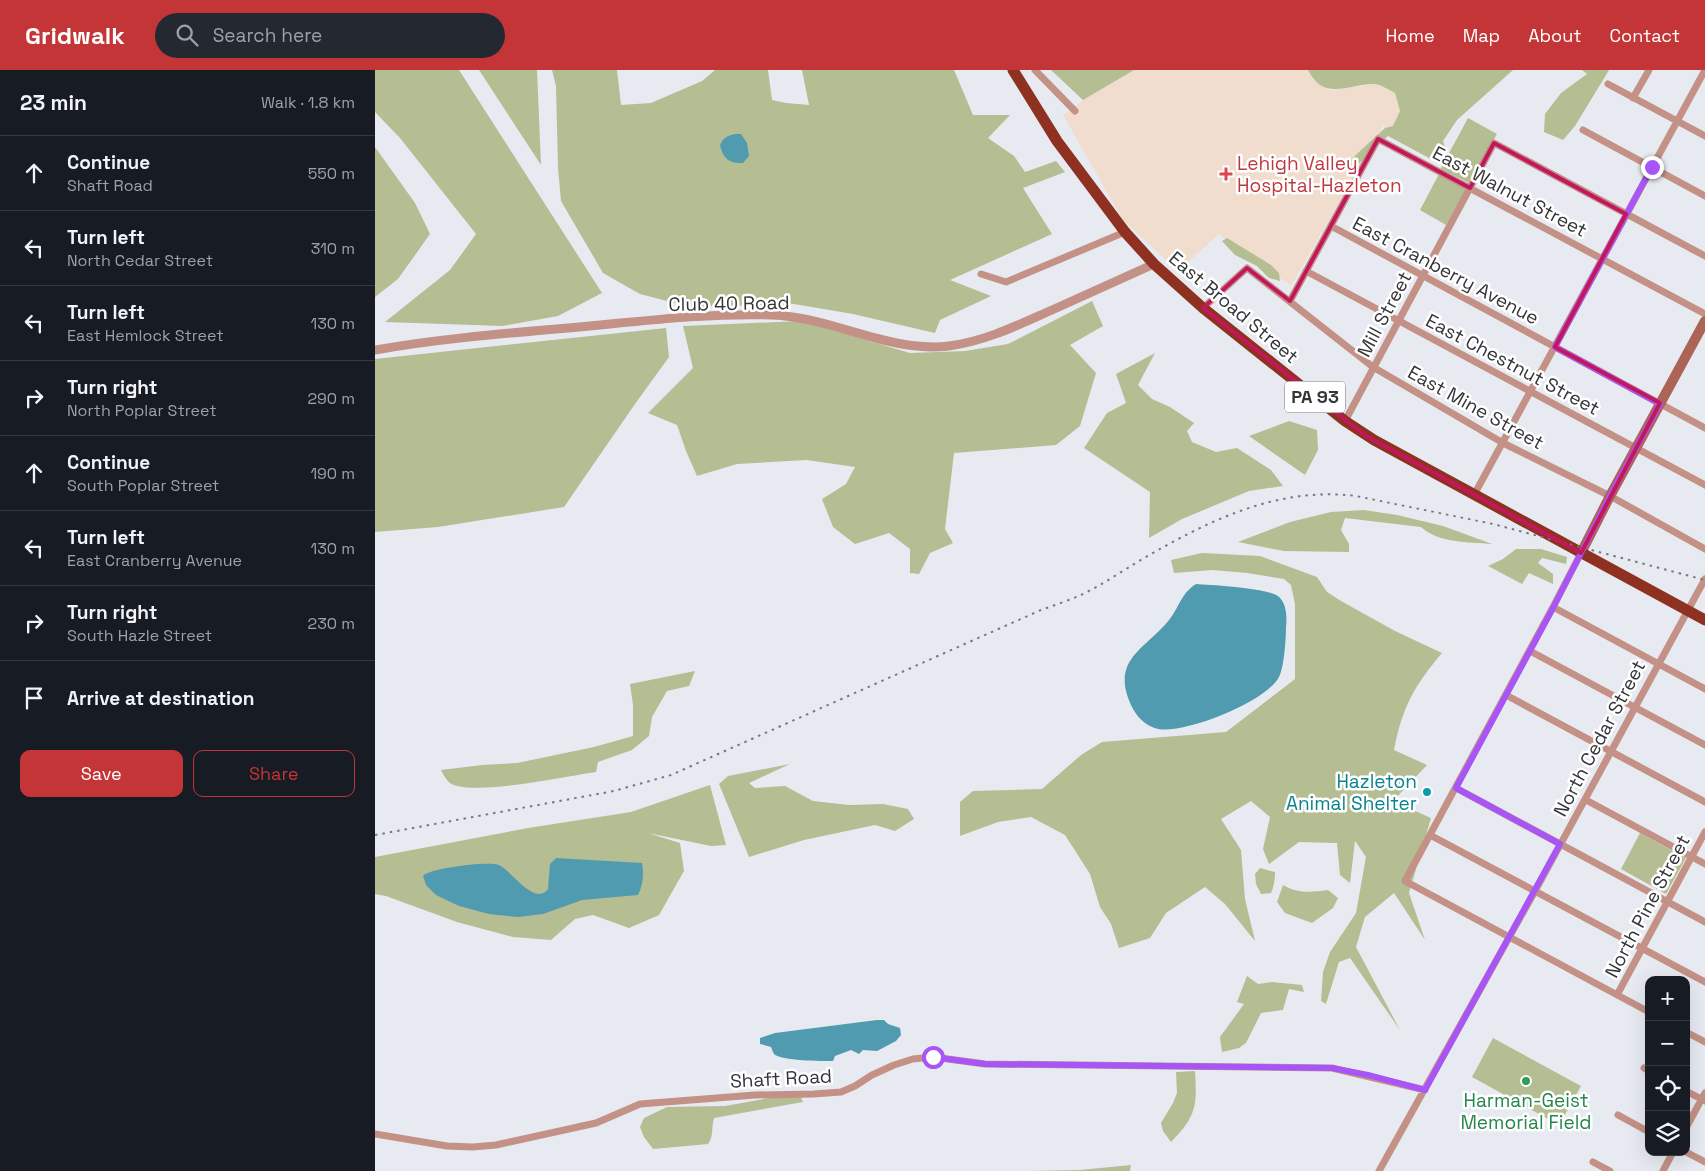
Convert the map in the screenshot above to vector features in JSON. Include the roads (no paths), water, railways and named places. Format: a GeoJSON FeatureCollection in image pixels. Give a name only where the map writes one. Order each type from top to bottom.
{"type":"FeatureCollection","features":[{"type":"Feature","properties":{"kind":"highway","name":"East Broad Street"},"geometry":{"type":"LineString","coordinates":[[1013,70],[1057,141],[1125,232],[1154,264],[1203,308],[1345,421],[1366,436],[1474,496],[1705,620]]}},
{"type":"Feature","properties":{"kind":"main road"},"geometry":{"type":"LineString","coordinates":[[1581,553],[1705,321]]}},
{"type":"Feature","properties":{"kind":"street"},"geometry":{"type":"LineString","coordinates":[[1035,70],[1075,111]]}},
{"type":"Feature","properties":{"kind":"street"},"geometry":{"type":"LineString","coordinates":[[1633,98],[1649,70]]}},
{"type":"Feature","properties":{"kind":"street"},"geometry":{"type":"LineString","coordinates":[[1474,496],[1703,71]]}},
{"type":"Feature","properties":{"kind":"street"},"geometry":{"type":"LineString","coordinates":[[1608,84],[1705,136]]}},
{"type":"Feature","properties":{"kind":"street"},"geometry":{"type":"LineString","coordinates":[[1583,130],[1705,196]]}},
{"type":"Feature","properties":{"kind":"street","name":"East Walnut Street"},"geometry":{"type":"LineString","coordinates":[[1331,226],[1378,138],[1705,314]]}},
{"type":"Feature","properties":{"kind":"street","name":"Mill Street"},"geometry":{"type":"LineString","coordinates":[[1345,421],[1494,143],[1626,214]]}},
{"type":"Feature","properties":{"kind":"street"},"geometry":{"type":"LineString","coordinates":[[1626,214],[1705,256]]}},
{"type":"Feature","properties":{"kind":"street"},"geometry":{"type":"LineString","coordinates":[[1290,301],[1331,226]]}},
{"type":"Feature","properties":{"kind":"street","name":"East Cranberry Avenue"},"geometry":{"type":"LineString","coordinates":[[1331,226],[1705,428]]}},
{"type":"Feature","properties":{"kind":"street"},"geometry":{"type":"LineString","coordinates":[[981,274],[1006,282],[1125,232]]}},
{"type":"Feature","properties":{"kind":"street","name":"Club 40 Road"},"geometry":{"type":"LineString","coordinates":[[375,350],[454,338],[609,324],[756,315],[808,319],[896,343],[950,346],[993,336],[1154,264]]}},
{"type":"Feature","properties":{"kind":"street","name":"East Mine Street"},"geometry":{"type":"LineString","coordinates":[[1203,308],[1247,268],[1373,367],[1503,443],[1610,496],[1705,549]]}},
{"type":"Feature","properties":{"kind":"street","name":"East Chestnut Street"},"geometry":{"type":"LineString","coordinates":[[1306,271],[1705,485]]}},
{"type":"Feature","properties":{"kind":"street"},"geometry":{"type":"LineString","coordinates":[[1581,553],[1405,881],[1645,1010]]}},
{"type":"Feature","properties":{"kind":"street","name":"North Cedar Street"},"geometry":{"type":"LineString","coordinates":[[1379,1171],[1586,800],[1705,579]]}},
{"type":"Feature","properties":{"kind":"street"},"geometry":{"type":"LineString","coordinates":[[1553,608],[1705,689]]}},
{"type":"Feature","properties":{"kind":"street"},"geometry":{"type":"LineString","coordinates":[[1530,651],[1705,745]]}},
{"type":"Feature","properties":{"kind":"street"},"geometry":{"type":"LineString","coordinates":[[1506,695],[1705,802]]}},
{"type":"Feature","properties":{"kind":"street"},"geometry":{"type":"LineString","coordinates":[[1456,788],[1705,922]]}},
{"type":"Feature","properties":{"kind":"street"},"geometry":{"type":"LineString","coordinates":[[1586,800],[1705,864]]}},
{"type":"Feature","properties":{"kind":"street","name":"North Pine Street"},"geometry":{"type":"LineString","coordinates":[[1617,994],[1705,832]]}},
{"type":"Feature","properties":{"kind":"street"},"geometry":{"type":"LineString","coordinates":[[1431,835],[1705,982]]}},
{"type":"Feature","properties":{"kind":"street"},"geometry":{"type":"LineString","coordinates":[[1690,1034],[1705,1042]]}},
{"type":"Feature","properties":{"kind":"street","name":"Shaft Road"},"geometry":{"type":"LineString","coordinates":[[375,1134],[447,1146],[473,1147],[496,1145],[596,1123],[640,1104],[841,1092],[894,1065],[913,1059],[933,1057],[985,1064],[1332,1068],[1425,1090]]}},
{"type":"Feature","properties":{"kind":"street"},"geometry":{"type":"LineString","coordinates":[[1690,1093],[1704,1098],[1690,1121]]}},
{"type":"Feature","properties":{"kind":"street"},"geometry":{"type":"LineString","coordinates":[[1619,1115],[1645,1130]]}},
{"type":"Feature","properties":{"kind":"street"},"geometry":{"type":"LineString","coordinates":[[1690,1154],[1705,1162]]}},
{"type":"Feature","properties":{"kind":"street"},"geometry":{"type":"LineString","coordinates":[[1663,1171],[1671,1156]]}},
{"type":"Feature","properties":{"kind":"street"},"geometry":{"type":"LineString","coordinates":[[1593,1162],[1610,1171]]}},
{"type":"Feature","properties":{"kind":"water"},"geometry":{"type":"Polygon","coordinates":[[[735,134],[741,134],[747,143],[749,156],[743,163],[734,163],[728,160],[721,150],[720,145],[723,140],[735,134]]]}},
{"type":"Feature","properties":{"kind":"water"},"geometry":{"type":"Polygon","coordinates":[[[1196,584],[1239,587],[1262,591],[1272,593],[1281,599],[1286,611],[1286,620],[1281,673],[1271,687],[1259,696],[1224,714],[1187,726],[1171,729],[1153,728],[1141,720],[1135,713],[1126,689],[1125,676],[1133,656],[1169,620],[1187,592],[1196,584]]]}},
{"type":"Feature","properties":{"kind":"water"},"geometry":{"type":"Polygon","coordinates":[[[556,858],[642,863],[643,880],[640,891],[638,895],[582,900],[543,914],[518,917],[489,914],[459,906],[436,895],[426,885],[423,876],[436,870],[447,868],[493,864],[504,868],[523,886],[537,894],[543,893],[548,889],[550,864],[556,858]]]}},
{"type":"Feature","properties":{"kind":"water"},"geometry":{"type":"Polygon","coordinates":[[[884,1020],[888,1024],[900,1028],[901,1035],[896,1041],[877,1051],[863,1050],[859,1054],[851,1050],[835,1056],[833,1061],[785,1058],[774,1054],[771,1047],[760,1044],[760,1038],[775,1033],[884,1020]]]}},
{"type":"Feature","properties":{"kind":"railway"},"geometry":{"type":"LineString","coordinates":[[375,835],[614,791],[671,775],[1041,610],[1083,594],[1164,547],[1216,521],[1243,510],[1298,496],[1326,494],[1356,496],[1493,524],[1705,580]]}},
{"type":"Feature","properties":{"kind":"place","name":"Lehigh Valley Hospital-Hazleton"},"geometry":{"type":"Point","coordinates":[1226,174]}},
{"type":"Feature","properties":{"kind":"place","name":"Hazleton Animal Shelter"},"geometry":{"type":"Point","coordinates":[1427,792]}},
{"type":"Feature","properties":{"kind":"place","name":"Harman-Geist Memorial Field"},"geometry":{"type":"Point","coordinates":[1526,1081]}}]}
